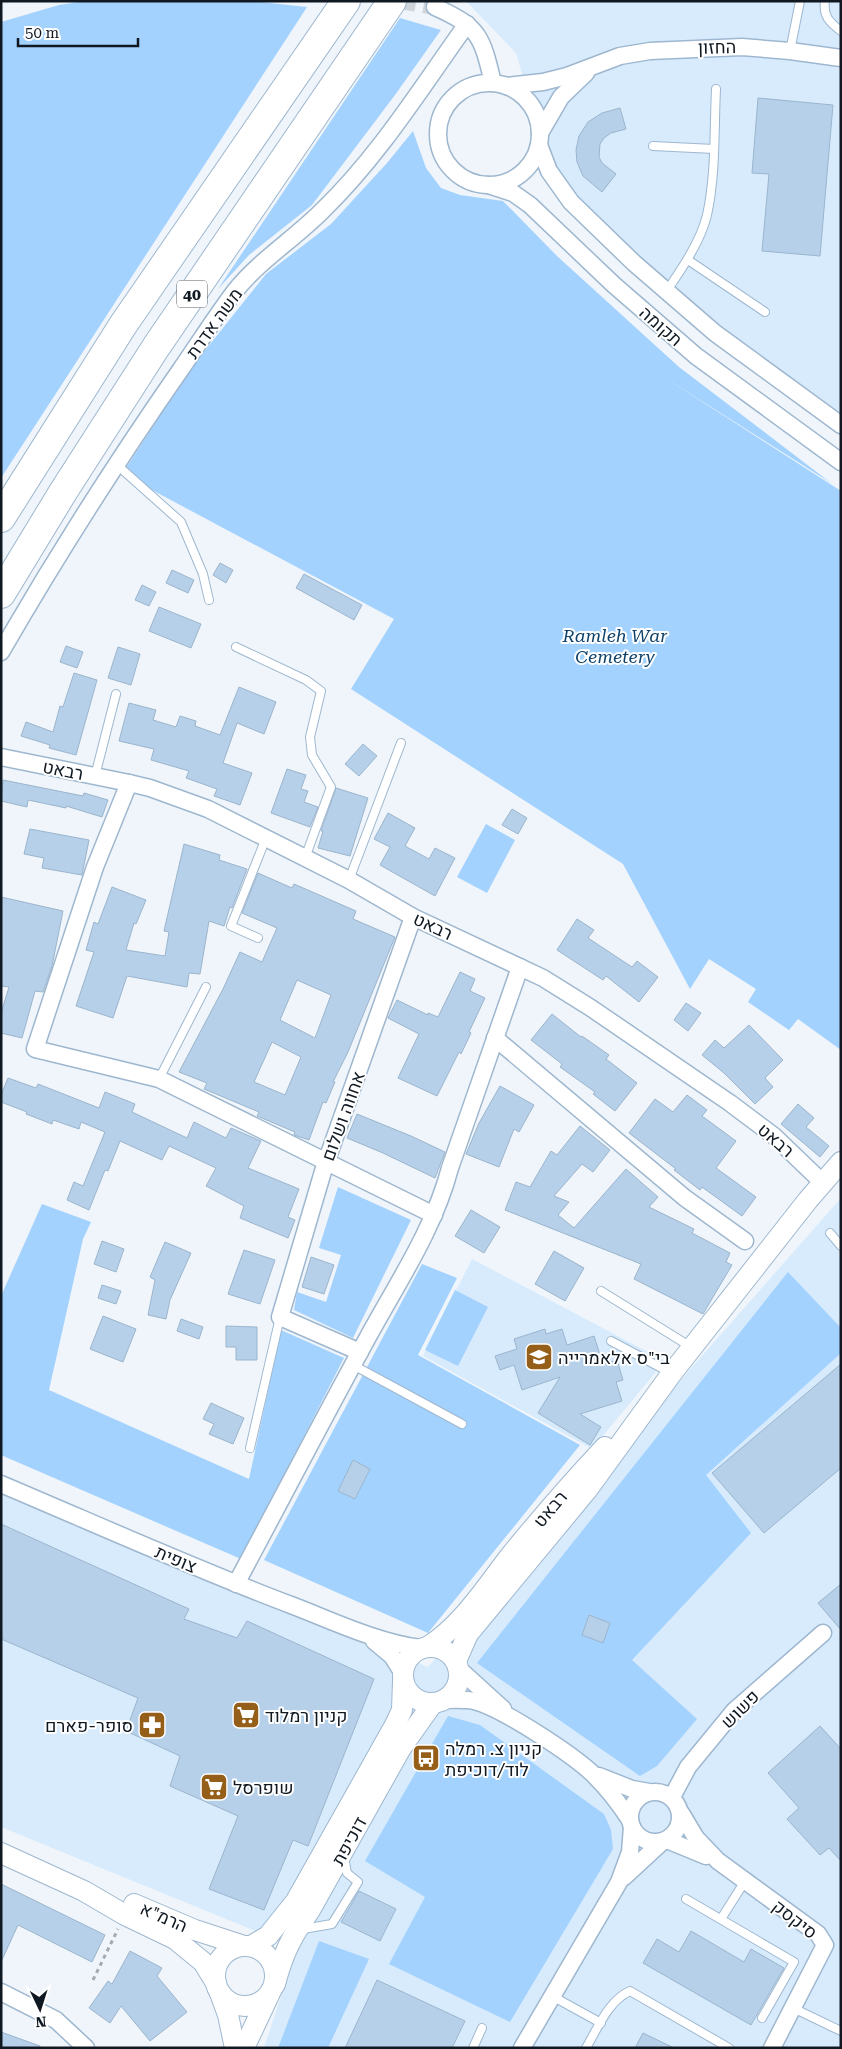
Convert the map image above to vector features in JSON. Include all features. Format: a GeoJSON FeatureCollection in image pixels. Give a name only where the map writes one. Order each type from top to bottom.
{"type":"FeatureCollection","features":[{"type":"Feature","properties":{"kind":"highway","name":"40"},"geometry":{"type":"LineString","coordinates":[[1,518],[123,325],[346,1]]}},
{"type":"Feature","properties":{"kind":"highway","name":"40"},"geometry":{"type":"LineString","coordinates":[[1,594],[63,492],[156,347],[392,1]]}},
{"type":"Feature","properties":{"kind":"street"},"geometry":{"type":"LineString","coordinates":[[435,7],[457,16],[472,28],[482,43],[500,84]]}},
{"type":"Feature","properties":{"kind":"street","name":"משה אדרת"},"geometry":{"type":"LineString","coordinates":[[1,652],[116,464],[236,290],[262,262],[322,211],[356,175],[383,142],[467,24]]}},
{"type":"Feature","properties":{"kind":"street","name":"החזון"},"geometry":{"type":"LineString","coordinates":[[500,84],[543,82],[620,56],[660,50],[742,47],[841,58]]}},
{"type":"Feature","properties":{"kind":"street","name":"החזון"},"geometry":{"type":"LineString","coordinates":[[539,139],[561,97],[573,84],[595,66]]}},
{"type":"Feature","properties":{"kind":"street"},"geometry":{"type":"LineString","coordinates":[[477,84],[500,84],[520,93],[530,104],[538,118],[539,139],[532,161],[520,174],[505,182],[488,185],[472,182],[457,174],[446,162],[439,147],[438,131],[441,115],[450,101],[462,91],[477,84]]}},
{"type":"Feature","properties":{"kind":"street","name":"תקומה"},"geometry":{"type":"LineString","coordinates":[[539,139],[549,171],[571,202],[666,292],[714,333],[836,420]]}},
{"type":"Feature","properties":{"kind":"street","name":"תקומה"},"geometry":{"type":"LineString","coordinates":[[488,185],[512,193],[530,205],[614,285],[696,356],[841,462]]}},
{"type":"Feature","properties":{"kind":"street","name":"רבאט"},"geometry":{"type":"LineString","coordinates":[[1,757],[150,788],[208,809],[349,880],[413,917],[542,978],[591,1008],[730,1103],[774,1136],[822,1182]]}},
{"type":"Feature","properties":{"kind":"street"},"geometry":{"type":"LineString","coordinates":[[129,783],[92,876],[35,1049],[159,1080],[434,1215]]}},
{"type":"Feature","properties":{"kind":"street","name":"אחווה ושלום"},"geometry":{"type":"LineString","coordinates":[[280,1317],[327,1161],[413,917]]}},
{"type":"Feature","properties":{"kind":"street"},"geometry":{"type":"LineString","coordinates":[[236,1584],[356,1358],[416,1253],[443,1196],[450,1168],[520,967]]}},
{"type":"Feature","properties":{"kind":"street"},"geometry":{"type":"LineString","coordinates":[[495,1038],[685,1198],[745,1241]]}},
{"type":"Feature","properties":{"kind":"street","name":"רבאט"},"geometry":{"type":"LineString","coordinates":[[457,1665],[468,1634],[587,1490],[672,1373],[822,1182],[841,1162]]}},
{"type":"Feature","properties":{"kind":"street"},"geometry":{"type":"LineString","coordinates":[[280,1317],[356,1358]]}},
{"type":"Feature","properties":{"kind":"street","name":"רבאט"},"geometry":{"type":"LineString","coordinates":[[425,1647],[442,1638],[456,1623],[575,1480],[672,1373]]}},
{"type":"Feature","properties":{"kind":"street","name":"צופית"},"geometry":{"type":"LineString","coordinates":[[1,1484],[236,1584],[352,1629],[401,1646],[425,1647]]}},
{"type":"Feature","properties":{"kind":"street","name":"צופית"},"geometry":{"type":"LineString","coordinates":[[352,1629],[375,1641],[392,1656],[403,1677]]}},
{"type":"Feature","properties":{"kind":"street","name":"פשוש"},"geometry":{"type":"LineString","coordinates":[[672,1798],[688,1767],[734,1711],[823,1633]]}},
{"type":"Feature","properties":{"kind":"street"},"geometry":{"type":"LineString","coordinates":[[516,1720],[474,1702],[418,1700],[411,1695],[403,1677],[408,1658],[425,1647],[445,1650],[457,1665],[516,1720],[593,1774],[615,1798],[641,1838],[648,1841],[665,1841]]}},
{"type":"Feature","properties":{"kind":"street"},"geometry":{"type":"LineString","coordinates":[[438,1701],[449,1696],[458,1684],[457,1665]]}},
{"type":"Feature","properties":{"kind":"street","name":"דוכיפת"},"geometry":{"type":"LineString","coordinates":[[247,1946],[268,1936],[296,1901],[395,1726],[402,1710],[403,1677]]}},
{"type":"Feature","properties":{"kind":"street","name":"דוכיפת"},"geometry":{"type":"LineString","coordinates":[[273,1989],[283,1955],[294,1932],[310,1910],[401,1748],[438,1701]]}},
{"type":"Feature","properties":{"kind":"street"},"geometry":{"type":"LineString","coordinates":[[593,1774],[632,1789],[665,1793],[678,1804],[681,1813],[678,1829],[651,1850],[619,1882]]}},
{"type":"Feature","properties":{"kind":"street"},"geometry":{"type":"LineString","coordinates":[[522,2048],[619,1882],[630,1852],[630,1812],[637,1800],[649,1792]]}},
{"type":"Feature","properties":{"kind":"street","name":"סיקסק"},"geometry":{"type":"LineString","coordinates":[[681,1813],[696,1838],[718,1861],[818,1934],[825,1946],[772,2048]]}},
{"type":"Feature","properties":{"kind":"street","name":"סיקסק"},"geometry":{"type":"LineString","coordinates":[[665,1841],[689,1847],[718,1861]]}},
{"type":"Feature","properties":{"kind":"street","name":"הרמ\"א"},"geometry":{"type":"LineString","coordinates":[[1,1854],[84,1891],[125,1915],[175,1939],[192,1951],[203,1962],[218,1988],[228,2014],[235,2048]]}},
{"type":"Feature","properties":{"kind":"street","name":"הרמ\"א"},"geometry":{"type":"LineString","coordinates":[[84,1891],[118,1899],[195,1930],[247,1946]]}},
{"type":"Feature","properties":{"kind":"street"},"geometry":{"type":"LineString","coordinates":[[244,2048],[273,1989],[276,1974],[274,1964],[260,1950],[247,1946],[235,1948],[221,1958],[215,1974],[218,1988],[235,2005],[255,2005],[273,1989]]}},
{"type":"Feature","properties":{"kind":"street"},"geometry":{"type":"LineString","coordinates":[[8,1992],[56,2020],[86,2048]]}},
{"type":"Feature","properties":{"kind":"lane"},"geometry":{"type":"LineString","coordinates":[[790,51],[800,1]]}},
{"type":"Feature","properties":{"kind":"lane"},"geometry":{"type":"LineString","coordinates":[[825,1],[824,12],[830,22],[841,31]]}},
{"type":"Feature","properties":{"kind":"lane"},"geometry":{"type":"LineString","coordinates":[[666,292],[688,260],[707,216],[712,182],[716,89]]}},
{"type":"Feature","properties":{"kind":"lane"},"geometry":{"type":"LineString","coordinates":[[653,146],[714,149]]}},
{"type":"Feature","properties":{"kind":"lane"},"geometry":{"type":"LineString","coordinates":[[688,260],[765,312]]}},
{"type":"Feature","properties":{"kind":"lane"},"geometry":{"type":"LineString","coordinates":[[116,464],[181,522],[203,574],[208,600]]}},
{"type":"Feature","properties":{"kind":"lane"},"geometry":{"type":"LineString","coordinates":[[236,647],[306,680],[321,691],[310,737],[312,755],[331,787],[305,858]]}},
{"type":"Feature","properties":{"kind":"lane"},"geometry":{"type":"LineString","coordinates":[[95,776],[116,694]]}},
{"type":"Feature","properties":{"kind":"lane"},"geometry":{"type":"LineString","coordinates":[[349,880],[401,743]]}},
{"type":"Feature","properties":{"kind":"lane"},"geometry":{"type":"LineString","coordinates":[[258,938],[231,926],[266,838]]}},
{"type":"Feature","properties":{"kind":"lane"},"geometry":{"type":"LineString","coordinates":[[159,1080],[206,987]]}},
{"type":"Feature","properties":{"kind":"lane"},"geometry":{"type":"LineString","coordinates":[[830,1232],[841,1246]]}},
{"type":"Feature","properties":{"kind":"lane"},"geometry":{"type":"LineString","coordinates":[[601,1291],[692,1348]]}},
{"type":"Feature","properties":{"kind":"lane"},"geometry":{"type":"LineString","coordinates":[[250,1448],[280,1317]]}},
{"type":"Feature","properties":{"kind":"lane"},"geometry":{"type":"LineString","coordinates":[[611,1341],[672,1373]]}},
{"type":"Feature","properties":{"kind":"lane"},"geometry":{"type":"LineString","coordinates":[[356,1358],[462,1424]]}},
{"type":"Feature","properties":{"kind":"lane"},"geometry":{"type":"LineString","coordinates":[[294,1932],[309,1927],[332,1924],[358,1882],[347,1873],[343,1851]]}},
{"type":"Feature","properties":{"kind":"lane"},"geometry":{"type":"LineString","coordinates":[[721,1920],[745,1881]]}},
{"type":"Feature","properties":{"kind":"lane"},"geometry":{"type":"LineString","coordinates":[[686,1899],[794,1962],[762,2018]]}},
{"type":"Feature","properties":{"kind":"lane"},"geometry":{"type":"LineString","coordinates":[[586,2048],[611,2005],[620,1995],[630,1991],[729,2048]]}},
{"type":"Feature","properties":{"kind":"lane"},"geometry":{"type":"LineString","coordinates":[[552,1996],[601,2023]]}},
{"type":"Feature","properties":{"kind":"lane"},"geometry":{"type":"LineString","coordinates":[[793,2008],[841,2031]]}},
{"type":"Feature","properties":{"kind":"lane"},"geometry":{"type":"LineString","coordinates":[[472,2048],[482,2028]]}},
{"type":"Feature","properties":{"kind":"path"},"geometry":{"type":"LineString","coordinates":[[93,1980],[125,1915]]}},
{"type":"Feature","properties":{"kind":"shaded area"},"geometry":{"type":"Polygon","coordinates":[[[466,1],[841,1],[841,415],[730,339],[564,186],[527,91],[516,53],[466,1]]]}},
{"type":"Feature","properties":{"kind":"shaded area"},"geometry":{"type":"Polygon","coordinates":[[[841,1198],[841,2048],[264,2048],[297,1948],[1,1827],[1,1486],[428,1667],[841,1198]]]}},
{"type":"Feature","properties":{"kind":"shaded area"},"geometry":{"type":"Polygon","coordinates":[[[472,1259],[665,1361],[592,1449],[423,1356],[472,1259]]]}},
{"type":"Feature","properties":{"kind":"green space"},"geometry":{"type":"Polygon","coordinates":[[[85,1],[252,1],[307,7],[1,478],[1,22],[59,5],[85,1]]]}},
{"type":"Feature","properties":{"kind":"green space"},"geometry":{"type":"Polygon","coordinates":[[[400,18],[441,30],[395,95],[312,205],[249,255],[218,289],[400,18]]]}},
{"type":"Feature","properties":{"kind":"green space","name":"Ramleh War Cemetery"},"geometry":{"type":"Polygon","coordinates":[[[413,131],[426,168],[441,188],[460,195],[503,201],[557,256],[679,367],[831,483],[659,374],[841,491],[841,1050],[798,1019],[789,1030],[748,1002],[756,989],[709,959],[690,989],[623,864],[351,689],[394,619],[122,474],[191,368],[266,274],[331,224],[387,163],[413,131]]]}},
{"type":"Feature","properties":{"kind":"green space"},"geometry":{"type":"Polygon","coordinates":[[[486,824],[515,840],[487,893],[457,877],[486,824]]]}},
{"type":"Feature","properties":{"kind":"green space"},"geometry":{"type":"Polygon","coordinates":[[[338,1187],[411,1220],[353,1338],[294,1310],[297,1292],[326,1302],[341,1255],[319,1248],[338,1187]]]}},
{"type":"Feature","properties":{"kind":"green space"},"geometry":{"type":"Polygon","coordinates":[[[42,1204],[91,1222],[83,1239],[49,1390],[249,1479],[281,1330],[344,1358],[241,1559],[1,1455],[1,1296],[42,1204]]]}},
{"type":"Feature","properties":{"kind":"green space"},"geometry":{"type":"Polygon","coordinates":[[[422,1264],[457,1278],[418,1355],[580,1445],[428,1633],[264,1560],[422,1264]]]}},
{"type":"Feature","properties":{"kind":"green space"},"geometry":{"type":"Polygon","coordinates":[[[788,1272],[841,1328],[841,1353],[706,1475],[751,1533],[632,1660],[697,1719],[657,1766],[640,1776],[477,1663],[788,1272]]]}},
{"type":"Feature","properties":{"kind":"green space"},"geometry":{"type":"Polygon","coordinates":[[[455,1290],[488,1307],[458,1366],[425,1350],[455,1290]]]}},
{"type":"Feature","properties":{"kind":"green space"},"geometry":{"type":"Polygon","coordinates":[[[448,1716],[480,1725],[604,1814],[611,1830],[613,1849],[510,2022],[389,1964],[425,1897],[365,1861],[448,1716]]]}},
{"type":"Feature","properties":{"kind":"green space"},"geometry":{"type":"Polygon","coordinates":[[[319,1941],[369,1959],[328,2048],[278,2048],[319,1941]]]}},
{"type":"Feature","properties":{"kind":"building"},"geometry":{"type":"Polygon","coordinates":[[[758,98],[833,105],[820,256],[762,251],[769,174],[752,173],[758,98]]]}},
{"type":"Feature","properties":{"kind":"building"},"geometry":{"type":"Polygon","coordinates":[[[620,108],[626,129],[611,133],[600,144],[599,157],[602,163],[616,174],[602,192],[583,176],[577,162],[576,150],[579,136],[588,122],[602,113],[620,108]]]}},
{"type":"Feature","properties":{"kind":"building"},"geometry":{"type":"Polygon","coordinates":[[[220,563],[233,570],[226,583],[213,575],[220,563]]]}},
{"type":"Feature","properties":{"kind":"building"},"geometry":{"type":"Polygon","coordinates":[[[172,570],[194,580],[188,593],[166,583],[172,570]]]}},
{"type":"Feature","properties":{"kind":"building"},"geometry":{"type":"Polygon","coordinates":[[[304,574],[362,605],[354,620],[296,588],[304,574]]]}},
{"type":"Feature","properties":{"kind":"building"},"geometry":{"type":"Polygon","coordinates":[[[142,585],[156,592],[149,606],[135,600],[142,585]]]}},
{"type":"Feature","properties":{"kind":"building"},"geometry":{"type":"Polygon","coordinates":[[[159,607],[201,624],[191,648],[149,631],[159,607]]]}},
{"type":"Feature","properties":{"kind":"building"},"geometry":{"type":"Polygon","coordinates":[[[66,646],[83,652],[77,668],[60,662],[66,646]]]}},
{"type":"Feature","properties":{"kind":"building"},"geometry":{"type":"Polygon","coordinates":[[[118,647],[140,654],[131,685],[108,678],[118,647]]]}},
{"type":"Feature","properties":{"kind":"building"},"geometry":{"type":"Polygon","coordinates":[[[74,673],[97,680],[76,755],[49,748],[50,745],[21,736],[26,722],[53,732],[60,706],[63,707],[74,673]]]}},
{"type":"Feature","properties":{"kind":"building"},"geometry":{"type":"Polygon","coordinates":[[[239,687],[276,702],[264,734],[237,723],[223,763],[252,773],[240,805],[214,796],[217,789],[186,778],[189,771],[151,760],[154,749],[119,741],[129,703],[156,710],[153,720],[176,727],[180,716],[196,721],[195,726],[220,735],[239,687]]]}},
{"type":"Feature","properties":{"kind":"building"},"geometry":{"type":"Polygon","coordinates":[[[363,744],[377,756],[359,776],[345,764],[363,744]]]}},
{"type":"Feature","properties":{"kind":"building"},"geometry":{"type":"Polygon","coordinates":[[[287,769],[306,775],[301,789],[308,791],[304,802],[318,807],[310,827],[271,813],[287,769]]]}},
{"type":"Feature","properties":{"kind":"building"},"geometry":{"type":"Polygon","coordinates":[[[3,780],[83,796],[84,793],[108,800],[102,817],[66,806],[66,808],[28,800],[27,807],[1,801],[3,780]]]}},
{"type":"Feature","properties":{"kind":"building"},"geometry":{"type":"Polygon","coordinates":[[[336,788],[368,798],[350,856],[318,848],[323,831],[321,831],[336,788]]]}},
{"type":"Feature","properties":{"kind":"building"},"geometry":{"type":"Polygon","coordinates":[[[512,809],[527,818],[518,834],[502,825],[512,809]]]}},
{"type":"Feature","properties":{"kind":"building"},"geometry":{"type":"Polygon","coordinates":[[[388,813],[415,828],[405,846],[429,859],[435,848],[455,858],[435,896],[380,865],[390,847],[374,839],[388,813]]]}},
{"type":"Feature","properties":{"kind":"building"},"geometry":{"type":"Polygon","coordinates":[[[30,829],[89,840],[82,875],[42,868],[44,858],[24,854],[30,829]]]}},
{"type":"Feature","properties":{"kind":"building"},"geometry":{"type":"Polygon","coordinates":[[[184,844],[220,855],[219,860],[247,869],[232,908],[230,907],[224,926],[209,921],[200,974],[189,973],[187,987],[127,976],[113,1018],[76,1006],[94,952],[86,950],[94,922],[98,924],[112,887],[146,900],[136,924],[134,923],[126,950],[165,956],[169,932],[164,931],[184,844]]]}},
{"type":"Feature","properties":{"kind":"building"},"geometry":{"type":"Polygon","coordinates":[[[258,873],[292,888],[294,884],[356,911],[353,919],[395,937],[348,1052],[333,1082],[335,1082],[326,1103],[323,1102],[309,1140],[294,1135],[295,1132],[257,1116],[259,1112],[204,1089],[207,1083],[179,1072],[223,989],[240,952],[262,962],[277,928],[242,913],[258,873]],[[297,980],[280,1020],[315,1038],[331,995],[297,980]],[[272,1042],[254,1082],[285,1095],[301,1057],[272,1042]]]}},
{"type":"Feature","properties":{"kind":"building"},"geometry":{"type":"Polygon","coordinates":[[[1,897],[63,911],[52,966],[43,992],[35,991],[22,1038],[1,1033],[1,1013],[9,987],[1,986],[1,897]]]}},
{"type":"Feature","properties":{"kind":"building"},"geometry":{"type":"Polygon","coordinates":[[[577,919],[594,930],[588,938],[632,967],[637,961],[658,977],[639,1002],[606,976],[603,980],[557,950],[577,919]]]}},
{"type":"Feature","properties":{"kind":"building"},"geometry":{"type":"Polygon","coordinates":[[[460,972],[475,979],[470,991],[485,998],[461,1054],[459,1052],[437,1096],[398,1078],[419,1034],[388,1018],[397,1000],[428,1015],[428,1013],[438,1017],[460,972]]]}},
{"type":"Feature","properties":{"kind":"building"},"geometry":{"type":"Polygon","coordinates":[[[686,1003],[701,1013],[688,1031],[674,1020],[686,1003]]]}},
{"type":"Feature","properties":{"kind":"building"},"geometry":{"type":"Polygon","coordinates":[[[552,1014],[581,1037],[609,1055],[606,1059],[637,1083],[615,1111],[593,1094],[595,1092],[560,1067],[562,1064],[531,1040],[552,1014]]]}},
{"type":"Feature","properties":{"kind":"building"},"geometry":{"type":"Polygon","coordinates":[[[749,1025],[783,1060],[765,1078],[773,1087],[755,1104],[724,1073],[702,1055],[715,1040],[724,1048],[749,1025]]]}},
{"type":"Feature","properties":{"kind":"building"},"geometry":{"type":"Polygon","coordinates":[[[8,1078],[36,1088],[38,1084],[99,1108],[105,1092],[135,1104],[132,1112],[187,1138],[194,1122],[226,1138],[231,1128],[261,1141],[248,1168],[299,1189],[288,1217],[295,1220],[288,1238],[240,1218],[244,1206],[206,1186],[216,1168],[169,1146],[162,1160],[120,1141],[108,1171],[105,1170],[89,1210],[67,1200],[74,1182],[83,1186],[105,1132],[81,1122],[79,1129],[53,1120],[52,1124],[1,1102],[1,1095],[8,1078]]]}},
{"type":"Feature","properties":{"kind":"building"},"geometry":{"type":"Polygon","coordinates":[[[500,1086],[534,1105],[519,1132],[514,1129],[499,1167],[466,1154],[479,1123],[500,1086]]]}},
{"type":"Feature","properties":{"kind":"building"},"geometry":{"type":"Polygon","coordinates":[[[687,1095],[707,1110],[702,1116],[736,1141],[716,1168],[756,1197],[742,1216],[702,1187],[700,1190],[629,1133],[655,1099],[673,1112],[687,1095]]]}},
{"type":"Feature","properties":{"kind":"building"},"geometry":{"type":"Polygon","coordinates":[[[798,1104],[814,1118],[806,1127],[829,1146],[820,1157],[781,1124],[798,1104]]]}},
{"type":"Feature","properties":{"kind":"building"},"geometry":{"type":"Polygon","coordinates":[[[357,1114],[445,1152],[435,1178],[347,1138],[357,1114]]]}},
{"type":"Feature","properties":{"kind":"building"},"geometry":{"type":"Polygon","coordinates":[[[580,1126],[610,1150],[593,1172],[582,1164],[554,1196],[569,1202],[558,1215],[574,1228],[626,1169],[658,1197],[649,1207],[694,1229],[692,1233],[730,1253],[726,1262],[732,1265],[703,1314],[634,1279],[641,1264],[505,1210],[516,1182],[530,1187],[551,1151],[557,1155],[580,1126]]]}},
{"type":"Feature","properties":{"kind":"building"},"geometry":{"type":"Polygon","coordinates":[[[471,1210],[500,1227],[484,1253],[455,1236],[471,1210]]]}},
{"type":"Feature","properties":{"kind":"building"},"geometry":{"type":"Polygon","coordinates":[[[102,1241],[124,1249],[116,1272],[94,1264],[102,1241]]]}},
{"type":"Feature","properties":{"kind":"building"},"geometry":{"type":"Polygon","coordinates":[[[165,1242],[191,1253],[170,1300],[166,1319],[148,1315],[155,1280],[150,1277],[165,1242]]]}},
{"type":"Feature","properties":{"kind":"building"},"geometry":{"type":"Polygon","coordinates":[[[244,1250],[275,1260],[260,1304],[228,1294],[244,1250]]]}},
{"type":"Feature","properties":{"kind":"building"},"geometry":{"type":"Polygon","coordinates":[[[554,1251],[584,1268],[565,1301],[535,1284],[554,1251]]]}},
{"type":"Feature","properties":{"kind":"building"},"geometry":{"type":"Polygon","coordinates":[[[311,1257],[334,1265],[324,1294],[302,1287],[311,1257]]]}},
{"type":"Feature","properties":{"kind":"building"},"geometry":{"type":"Polygon","coordinates":[[[102,1285],[121,1291],[116,1304],[98,1298],[102,1285]]]}},
{"type":"Feature","properties":{"kind":"building"},"geometry":{"type":"Polygon","coordinates":[[[103,1316],[136,1329],[123,1362],[90,1349],[103,1316]]]}},
{"type":"Feature","properties":{"kind":"building"},"geometry":{"type":"Polygon","coordinates":[[[181,1319],[203,1327],[199,1339],[177,1331],[181,1319]]]}},
{"type":"Feature","properties":{"kind":"building"},"geometry":{"type":"Polygon","coordinates":[[[226,1326],[257,1327],[257,1360],[236,1360],[236,1347],[226,1347],[226,1326]]]}},
{"type":"Feature","properties":{"kind":"building"},"geometry":{"type":"Polygon","coordinates":[[[545,1329],[546,1334],[562,1329],[567,1345],[594,1336],[603,1364],[617,1360],[623,1380],[616,1382],[622,1401],[580,1414],[601,1427],[590,1445],[538,1413],[560,1377],[522,1390],[514,1365],[500,1370],[495,1356],[517,1349],[514,1339],[545,1329]]]}},
{"type":"Feature","properties":{"kind":"building"},"geometry":{"type":"Polygon","coordinates":[[[841,1364],[841,1468],[764,1533],[712,1473],[841,1364]]]}},
{"type":"Feature","properties":{"kind":"building"},"geometry":{"type":"Polygon","coordinates":[[[211,1403],[244,1418],[233,1444],[209,1434],[214,1424],[203,1419],[211,1403]]]}},
{"type":"Feature","properties":{"kind":"building"},"geometry":{"type":"Polygon","coordinates":[[[353,1460],[370,1469],[355,1499],[338,1491],[353,1460]]]}},
{"type":"Feature","properties":{"kind":"building","name":"קניון רמלוד"},"geometry":{"type":"Polygon","coordinates":[[[1,1524],[189,1609],[184,1619],[237,1638],[247,1621],[374,1679],[308,1846],[293,1840],[264,1910],[209,1889],[238,1816],[170,1786],[180,1756],[126,1731],[138,1698],[1,1639],[1,1524]]]}},
{"type":"Feature","properties":{"kind":"building"},"geometry":{"type":"Polygon","coordinates":[[[841,1584],[841,1630],[818,1603],[841,1584]]]}},
{"type":"Feature","properties":{"kind":"building"},"geometry":{"type":"Polygon","coordinates":[[[589,1615],[610,1623],[603,1643],[582,1635],[589,1615]]]}},
{"type":"Feature","properties":{"kind":"building"},"geometry":{"type":"Polygon","coordinates":[[[820,1726],[841,1749],[841,1861],[829,1848],[820,1855],[787,1819],[799,1808],[768,1773],[820,1726]]]}},
{"type":"Feature","properties":{"kind":"building"},"geometry":{"type":"Polygon","coordinates":[[[1,1884],[105,1935],[92,1962],[18,1925],[1,1962],[1,1884]]]}},
{"type":"Feature","properties":{"kind":"building"},"geometry":{"type":"Polygon","coordinates":[[[359,1891],[396,1909],[380,1941],[341,1922],[359,1891]]]}},
{"type":"Feature","properties":{"kind":"building"},"geometry":{"type":"Polygon","coordinates":[[[691,1931],[744,1962],[751,1949],[784,1968],[751,2025],[643,1963],[657,1939],[679,1952],[691,1931]]]}},
{"type":"Feature","properties":{"kind":"building"},"geometry":{"type":"Polygon","coordinates":[[[130,1951],[162,1968],[157,1976],[187,2012],[150,2041],[121,2006],[110,2023],[89,2008],[108,1981],[112,1984],[130,1951]]]}},
{"type":"Feature","properties":{"kind":"building"},"geometry":{"type":"Polygon","coordinates":[[[377,1980],[465,2021],[452,2048],[345,2048],[377,1980]]]}},
{"type":"Feature","properties":{"kind":"building"},"geometry":{"type":"Polygon","coordinates":[[[1,2032],[40,2046],[40,2048],[1,2048],[1,2032]]]}},
{"type":"Feature","properties":{"kind":"building"},"geometry":{"type":"Polygon","coordinates":[[[643,2033],[674,2048],[635,2048],[643,2033]]]}},
{"type":"Feature","properties":{"kind":"tunnel"},"geometry":{"type":"LineString","coordinates":[[400,1],[435,7]]}},
{"type":"Feature","properties":{"kind":"place","name":"בי\"ס אלאמרייה"},"geometry":{"type":"Point","coordinates":[539,1357]}},
{"type":"Feature","properties":{"kind":"place","name":"קניון רמלוד"},"geometry":{"type":"Point","coordinates":[246,1715]}},
{"type":"Feature","properties":{"kind":"place","name":"סופר-פארם"},"geometry":{"type":"Point","coordinates":[152,1725]}},
{"type":"Feature","properties":{"kind":"place","name":"קניון צ. רמלה לוד/דוכיפת"},"geometry":{"type":"Point","coordinates":[426,1758]}},
{"type":"Feature","properties":{"kind":"place","name":"שופרסל"},"geometry":{"type":"Point","coordinates":[214,1787]}}]}
